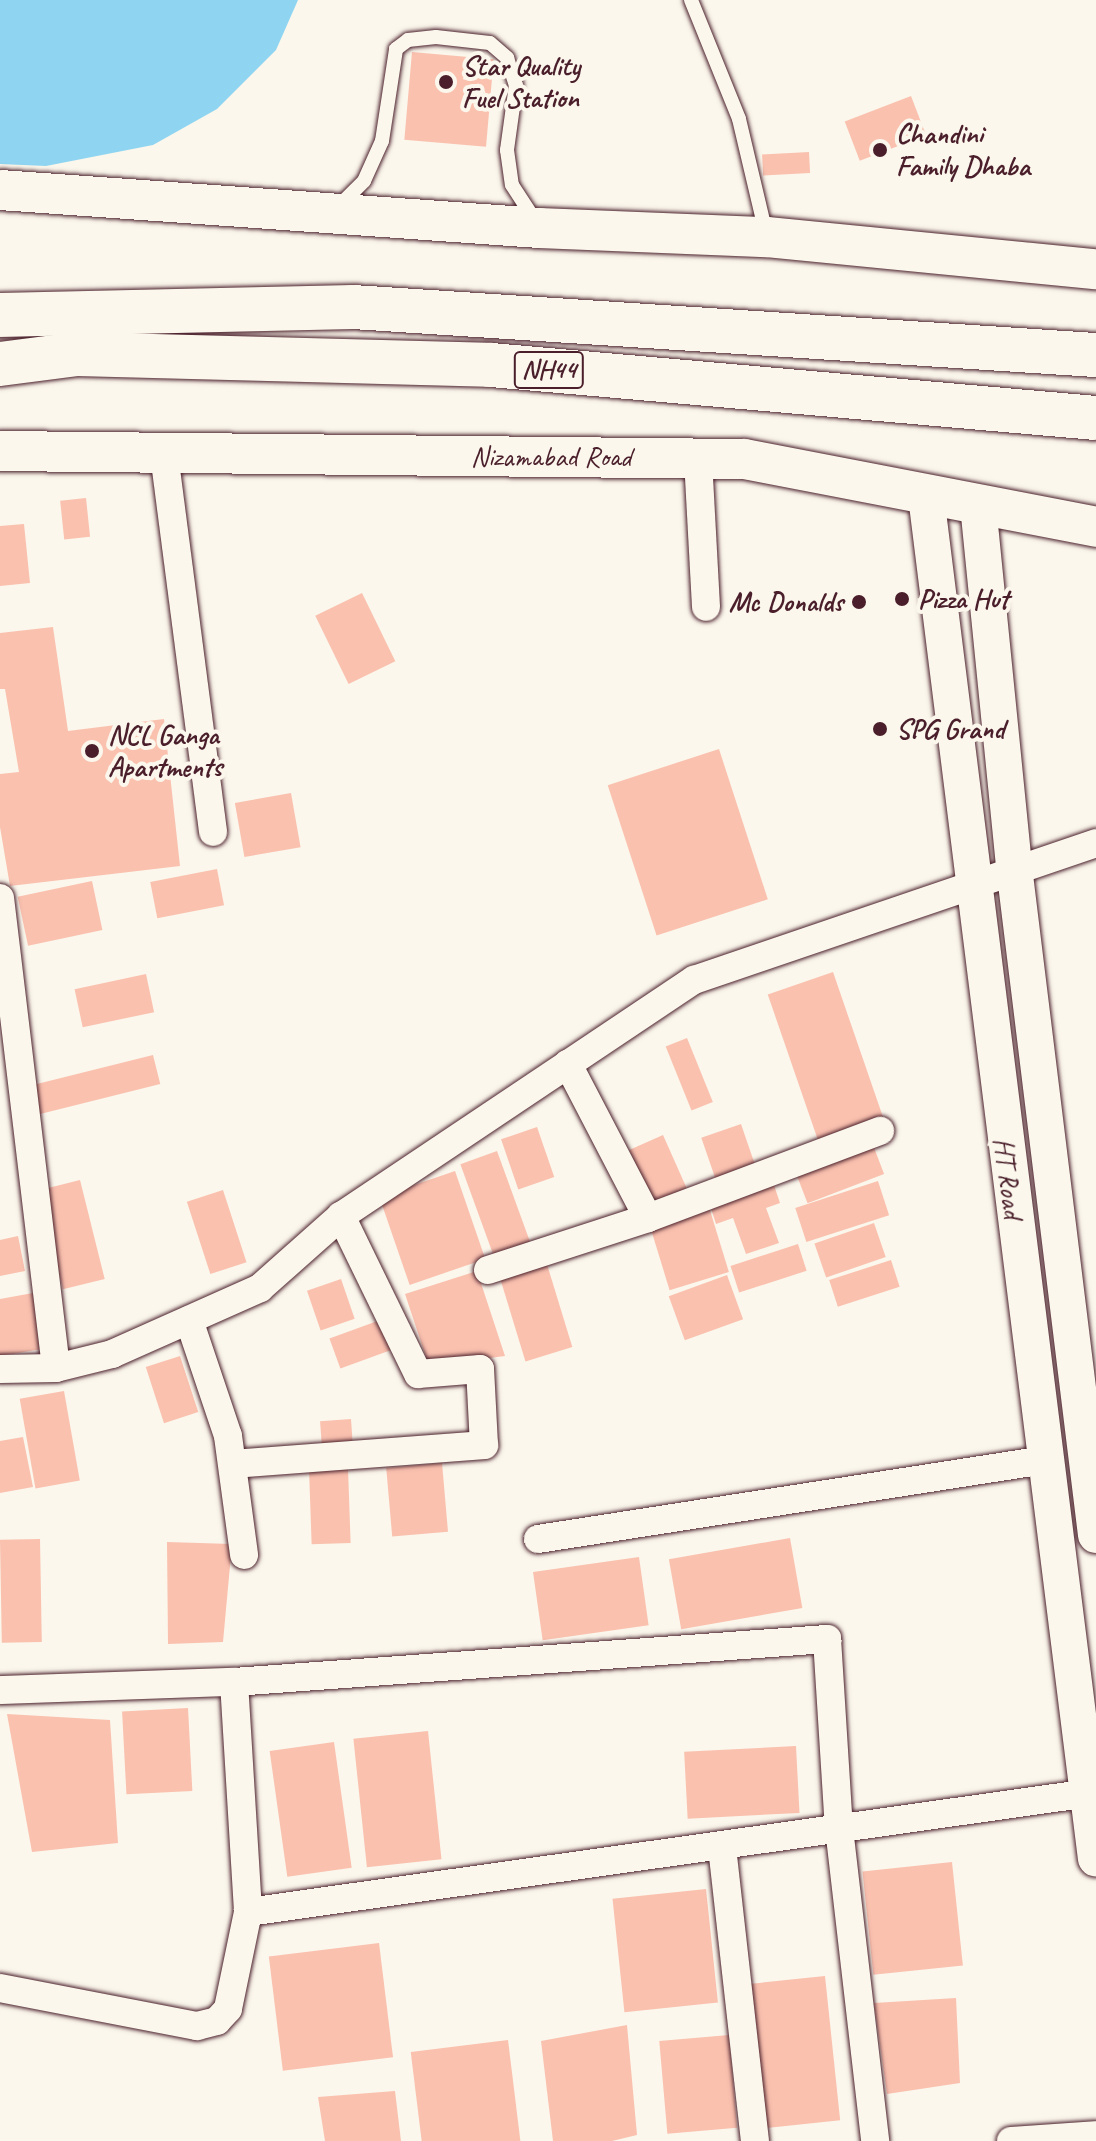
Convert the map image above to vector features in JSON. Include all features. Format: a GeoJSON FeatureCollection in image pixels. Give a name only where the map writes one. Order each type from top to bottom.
{"type":"FeatureCollection","features":[{"type":"Feature","properties":{"kind":"highway","name":"NH44"},"geometry":{"type":"LineString","coordinates":[[0,315],[353,307],[1096,355]]}},
{"type":"Feature","properties":{"kind":"highway","name":"NH44"},"geometry":{"type":"LineString","coordinates":[[0,364],[77,354],[491,365],[1096,418]]}},
{"type":"Feature","properties":{"kind":"main road"},"geometry":{"type":"LineString","coordinates":[[0,190],[539,228],[767,237],[1096,269]]}},
{"type":"Feature","properties":{"kind":"main road","name":"Nizamabad Road"},"geometry":{"type":"LineString","coordinates":[[0,451],[744,459],[1096,527]]}},
{"type":"Feature","properties":{"kind":"street"},"geometry":{"type":"LineString","coordinates":[[164,454],[213,832]]}},
{"type":"Feature","properties":{"kind":"street"},"geometry":{"type":"LineString","coordinates":[[698,459],[706,607]]}},
{"type":"Feature","properties":{"kind":"street","name":"HT Road"},"geometry":{"type":"LineString","coordinates":[[926,496],[1021,1279],[1092,1792],[1096,1858]]}},
{"type":"Feature","properties":{"kind":"street","name":"HT Road"},"geometry":{"type":"LineString","coordinates":[[978,505],[1014,867],[1096,1535]]}},
{"type":"Feature","properties":{"kind":"street"},"geometry":{"type":"LineString","coordinates":[[0,1369],[56,1368],[112,1354],[260,1288],[341,1216],[694,980],[1014,867],[1096,843]]}},
{"type":"Feature","properties":{"kind":"street"},"geometry":{"type":"LineString","coordinates":[[0,898],[56,1368]]}},
{"type":"Feature","properties":{"kind":"street"},"geometry":{"type":"LineString","coordinates":[[568,1064],[648,1218]]}},
{"type":"Feature","properties":{"kind":"street"},"geometry":{"type":"LineString","coordinates":[[488,1270],[648,1218],[880,1131]]}},
{"type":"Feature","properties":{"kind":"street"},"geometry":{"type":"LineString","coordinates":[[233,1464],[484,1445],[480,1369],[418,1374],[341,1216]]}},
{"type":"Feature","properties":{"kind":"street"},"geometry":{"type":"LineString","coordinates":[[1021,1279],[1062,1275]]}},
{"type":"Feature","properties":{"kind":"street"},"geometry":{"type":"LineString","coordinates":[[189,1320],[233,1464],[244,1555]]}},
{"type":"Feature","properties":{"kind":"street"},"geometry":{"type":"LineString","coordinates":[[538,1539],[1045,1460]]}},
{"type":"Feature","properties":{"kind":"street"},"geometry":{"type":"LineString","coordinates":[[0,1690],[234,1682],[827,1639],[839,1828],[875,2141]]}},
{"type":"Feature","properties":{"kind":"street"},"geometry":{"type":"LineString","coordinates":[[0,1988],[197,2026],[217,2021],[228,2009],[248,1912],[234,1682]]}},
{"type":"Feature","properties":{"kind":"street"},"geometry":{"type":"LineString","coordinates":[[248,1912],[1092,1792]]}},
{"type":"Feature","properties":{"kind":"street"},"geometry":{"type":"LineString","coordinates":[[722,1847],[755,2141]]}},
{"type":"Feature","properties":{"kind":"street"},"geometry":{"type":"LineString","coordinates":[[1011,2141],[1096,2135]]}},
{"type":"Feature","properties":{"kind":"lane"},"geometry":{"type":"LineString","coordinates":[[691,0],[739,119],[767,237]]}},
{"type":"Feature","properties":{"kind":"lane"},"geometry":{"type":"LineString","coordinates":[[332,213],[364,181],[382,141],[396,49],[408,40],[436,37],[490,43],[507,58],[516,85],[507,150],[512,185],[539,228]]}},
{"type":"Feature","properties":{"kind":"water"},"geometry":{"type":"Polygon","coordinates":[[[0,0],[298,0],[276,50],[217,109],[153,145],[46,166],[0,164],[0,0]]]}},
{"type":"Feature","properties":{"kind":"building"},"geometry":{"type":"Polygon","coordinates":[[[412,52],[494,59],[486,147],[404,140],[412,52]]]}},
{"type":"Feature","properties":{"kind":"building"},"geometry":{"type":"Polygon","coordinates":[[[911,96],[926,135],[860,161],[845,121],[911,96]]]}},
{"type":"Feature","properties":{"kind":"building"},"geometry":{"type":"Polygon","coordinates":[[[809,152],[810,173],[763,175],[762,154],[809,152]]]}},
{"type":"Feature","properties":{"kind":"building"},"geometry":{"type":"Polygon","coordinates":[[[86,498],[90,537],[64,540],[60,501],[86,498]]]}},
{"type":"Feature","properties":{"kind":"building"},"geometry":{"type":"Polygon","coordinates":[[[24,524],[30,583],[0,586],[0,526],[24,524]]]}},
{"type":"Feature","properties":{"kind":"building"},"geometry":{"type":"Polygon","coordinates":[[[362,593],[395,661],[349,684],[315,616],[362,593]]]}},
{"type":"Feature","properties":{"kind":"building","name":"NCL Ganga Apartments"},"geometry":{"type":"Polygon","coordinates":[[[53,627],[68,731],[164,719],[180,866],[10,886],[0,827],[0,774],[19,772],[5,689],[0,689],[0,633],[53,627]]]}},
{"type":"Feature","properties":{"kind":"building"},"geometry":{"type":"Polygon","coordinates":[[[719,749],[768,899],[657,935],[608,785],[719,749]]]}},
{"type":"Feature","properties":{"kind":"building"},"geometry":{"type":"Polygon","coordinates":[[[291,793],[301,847],[244,857],[235,803],[291,793]]]}},
{"type":"Feature","properties":{"kind":"building"},"geometry":{"type":"Polygon","coordinates":[[[217,869],[224,905],[157,918],[150,882],[217,869]]]}},
{"type":"Feature","properties":{"kind":"building"},"geometry":{"type":"Polygon","coordinates":[[[92,881],[102,930],[28,946],[18,897],[92,881]]]}},
{"type":"Feature","properties":{"kind":"building"},"geometry":{"type":"Polygon","coordinates":[[[833,972],[883,1118],[818,1140],[768,994],[833,972]]]}},
{"type":"Feature","properties":{"kind":"building"},"geometry":{"type":"Polygon","coordinates":[[[146,974],[154,1012],[83,1027],[75,989],[146,974]]]}},
{"type":"Feature","properties":{"kind":"building"},"geometry":{"type":"Polygon","coordinates":[[[687,1038],[713,1102],[692,1111],[666,1047],[687,1038]]]}},
{"type":"Feature","properties":{"kind":"building"},"geometry":{"type":"Polygon","coordinates":[[[153,1055],[160,1084],[33,1116],[26,1087],[153,1055]]]}},
{"type":"Feature","properties":{"kind":"building"},"geometry":{"type":"Polygon","coordinates":[[[741,1124],[755,1165],[715,1178],[701,1138],[741,1124]]]}},
{"type":"Feature","properties":{"kind":"building"},"geometry":{"type":"Polygon","coordinates":[[[537,1127],[554,1177],[518,1189],[501,1139],[537,1127]]]}},
{"type":"Feature","properties":{"kind":"building"},"geometry":{"type":"Polygon","coordinates":[[[663,1135],[687,1188],[653,1203],[629,1150],[663,1135]]]}},
{"type":"Feature","properties":{"kind":"building"},"geometry":{"type":"Polygon","coordinates":[[[873,1145],[884,1174],[808,1203],[796,1174],[873,1145]]]}},
{"type":"Feature","properties":{"kind":"building"},"geometry":{"type":"Polygon","coordinates":[[[497,1151],[530,1242],[494,1255],[460,1164],[497,1151]]]}},
{"type":"Feature","properties":{"kind":"building"},"geometry":{"type":"Polygon","coordinates":[[[455,1171],[485,1259],[410,1285],[379,1197],[455,1171]]]}},
{"type":"Feature","properties":{"kind":"building"},"geometry":{"type":"Polygon","coordinates":[[[772,1179],[780,1203],[766,1208],[779,1243],[746,1254],[733,1218],[716,1224],[708,1199],[772,1179]]]}},
{"type":"Feature","properties":{"kind":"building"},"geometry":{"type":"Polygon","coordinates":[[[80,1180],[105,1279],[63,1289],[38,1190],[80,1180]]]}},
{"type":"Feature","properties":{"kind":"building"},"geometry":{"type":"Polygon","coordinates":[[[878,1181],[889,1215],[806,1242],[795,1208],[878,1181]]]}},
{"type":"Feature","properties":{"kind":"building"},"geometry":{"type":"Polygon","coordinates":[[[223,1190],[246,1262],[210,1274],[187,1202],[223,1190]]]}},
{"type":"Feature","properties":{"kind":"building"},"geometry":{"type":"Polygon","coordinates":[[[709,1207],[729,1272],[670,1290],[650,1225],[709,1207]]]}},
{"type":"Feature","properties":{"kind":"building"},"geometry":{"type":"Polygon","coordinates":[[[874,1223],[886,1257],[826,1278],[814,1244],[874,1223]]]}},
{"type":"Feature","properties":{"kind":"building"},"geometry":{"type":"Polygon","coordinates":[[[18,1236],[25,1271],[0,1276],[0,1240],[18,1236]]]}},
{"type":"Feature","properties":{"kind":"building"},"geometry":{"type":"Polygon","coordinates":[[[798,1244],[807,1271],[739,1293],[730,1266],[798,1244]]]}},
{"type":"Feature","properties":{"kind":"building"},"geometry":{"type":"Polygon","coordinates":[[[891,1260],[900,1287],[838,1307],[829,1280],[891,1260]]]}},
{"type":"Feature","properties":{"kind":"building"},"geometry":{"type":"Polygon","coordinates":[[[546,1261],[572,1347],[525,1361],[499,1275],[546,1261]]]}},
{"type":"Feature","properties":{"kind":"building"},"geometry":{"type":"Polygon","coordinates":[[[477,1271],[505,1356],[429,1366],[405,1294],[477,1271]]]}},
{"type":"Feature","properties":{"kind":"building"},"geometry":{"type":"Polygon","coordinates":[[[727,1275],[743,1319],[685,1340],[669,1296],[727,1275]]]}},
{"type":"Feature","properties":{"kind":"building"},"geometry":{"type":"Polygon","coordinates":[[[341,1279],[355,1319],[321,1330],[307,1291],[341,1279]]]}},
{"type":"Feature","properties":{"kind":"building"},"geometry":{"type":"Polygon","coordinates":[[[33,1293],[42,1349],[0,1356],[0,1299],[33,1293]]]}},
{"type":"Feature","properties":{"kind":"building"},"geometry":{"type":"Polygon","coordinates":[[[383,1319],[394,1349],[340,1369],[329,1338],[383,1319]]]}},
{"type":"Feature","properties":{"kind":"building"},"geometry":{"type":"Polygon","coordinates":[[[180,1356],[198,1412],[164,1423],[146,1367],[180,1356]]]}},
{"type":"Feature","properties":{"kind":"building"},"geometry":{"type":"Polygon","coordinates":[[[64,1391],[80,1481],[35,1488],[20,1399],[64,1391]]]}},
{"type":"Feature","properties":{"kind":"building"},"geometry":{"type":"Polygon","coordinates":[[[351,1419],[353,1451],[322,1453],[320,1421],[351,1419]]]}},
{"type":"Feature","properties":{"kind":"building"},"geometry":{"type":"Polygon","coordinates":[[[23,1437],[33,1487],[0,1493],[0,1441],[23,1437]]]}},
{"type":"Feature","properties":{"kind":"building"},"geometry":{"type":"Polygon","coordinates":[[[442,1463],[448,1532],[392,1537],[386,1468],[442,1463]]]}},
{"type":"Feature","properties":{"kind":"building"},"geometry":{"type":"Polygon","coordinates":[[[348,1468],[351,1543],[312,1544],[309,1469],[348,1468]]]}},
{"type":"Feature","properties":{"kind":"building"},"geometry":{"type":"Polygon","coordinates":[[[790,1538],[802,1608],[681,1629],[669,1559],[790,1538]]]}},
{"type":"Feature","properties":{"kind":"building"},"geometry":{"type":"Polygon","coordinates":[[[40,1539],[42,1642],[2,1643],[0,1540],[40,1539]]]}},
{"type":"Feature","properties":{"kind":"building"},"geometry":{"type":"Polygon","coordinates":[[[167,1542],[232,1544],[223,1642],[168,1644],[167,1542]]]}},
{"type":"Feature","properties":{"kind":"building"},"geometry":{"type":"Polygon","coordinates":[[[639,1557],[649,1625],[543,1640],[533,1572],[639,1557]]]}},
{"type":"Feature","properties":{"kind":"building"},"geometry":{"type":"Polygon","coordinates":[[[188,1708],[192,1791],[126,1794],[122,1711],[188,1708]]]}},
{"type":"Feature","properties":{"kind":"building"},"geometry":{"type":"Polygon","coordinates":[[[7,1714],[110,1720],[118,1843],[32,1852],[7,1714]]]}},
{"type":"Feature","properties":{"kind":"building"},"geometry":{"type":"Polygon","coordinates":[[[428,1731],[441,1859],[367,1867],[353,1739],[428,1731]]]}},
{"type":"Feature","properties":{"kind":"building"},"geometry":{"type":"Polygon","coordinates":[[[334,1742],[352,1868],[287,1877],[270,1751],[334,1742]]]}},
{"type":"Feature","properties":{"kind":"building"},"geometry":{"type":"Polygon","coordinates":[[[796,1746],[800,1813],[688,1819],[684,1752],[796,1746]]]}},
{"type":"Feature","properties":{"kind":"building"},"geometry":{"type":"Polygon","coordinates":[[[952,1862],[963,1965],[873,1975],[862,1871],[952,1862]]]}},
{"type":"Feature","properties":{"kind":"building"},"geometry":{"type":"Polygon","coordinates":[[[706,1889],[718,2002],[624,2012],[613,1899],[706,1889]]]}},
{"type":"Feature","properties":{"kind":"building"},"geometry":{"type":"Polygon","coordinates":[[[379,1943],[393,2057],[283,2071],[269,1957],[379,1943]]]}},
{"type":"Feature","properties":{"kind":"building"},"geometry":{"type":"Polygon","coordinates":[[[825,1976],[840,2120],[762,2128],[746,1984],[825,1976]]]}},
{"type":"Feature","properties":{"kind":"building"},"geometry":{"type":"Polygon","coordinates":[[[956,1998],[960,2083],[887,2094],[874,2003],[956,1998]]]}},
{"type":"Feature","properties":{"kind":"building"},"geometry":{"type":"Polygon","coordinates":[[[627,2025],[637,2135],[612,2141],[553,2141],[541,2041],[627,2025]]]}},
{"type":"Feature","properties":{"kind":"building"},"geometry":{"type":"Polygon","coordinates":[[[729,2035],[737,2128],[667,2134],[659,2041],[729,2035]]]}},
{"type":"Feature","properties":{"kind":"building"},"geometry":{"type":"Polygon","coordinates":[[[508,2040],[520,2141],[422,2141],[411,2052],[508,2040]]]}},
{"type":"Feature","properties":{"kind":"building"},"geometry":{"type":"Polygon","coordinates":[[[395,2091],[401,2141],[325,2141],[318,2097],[395,2091]]]}},
{"type":"Feature","properties":{"kind":"place","name":"Star Quality Fuel Station"},"geometry":{"type":"Point","coordinates":[446,82]}},
{"type":"Feature","properties":{"kind":"place","name":"Chandini Family Dhaba"},"geometry":{"type":"Point","coordinates":[880,150]}},
{"type":"Feature","properties":{"kind":"place","name":"Pizza Hut"},"geometry":{"type":"Point","coordinates":[902,599]}},
{"type":"Feature","properties":{"kind":"place","name":"Mc Donalds"},"geometry":{"type":"Point","coordinates":[859,602]}},
{"type":"Feature","properties":{"kind":"place","name":"SPG Grand"},"geometry":{"type":"Point","coordinates":[880,729]}},
{"type":"Feature","properties":{"kind":"place","name":"NCL Ganga Apartments"},"geometry":{"type":"Point","coordinates":[92,751]}}]}
